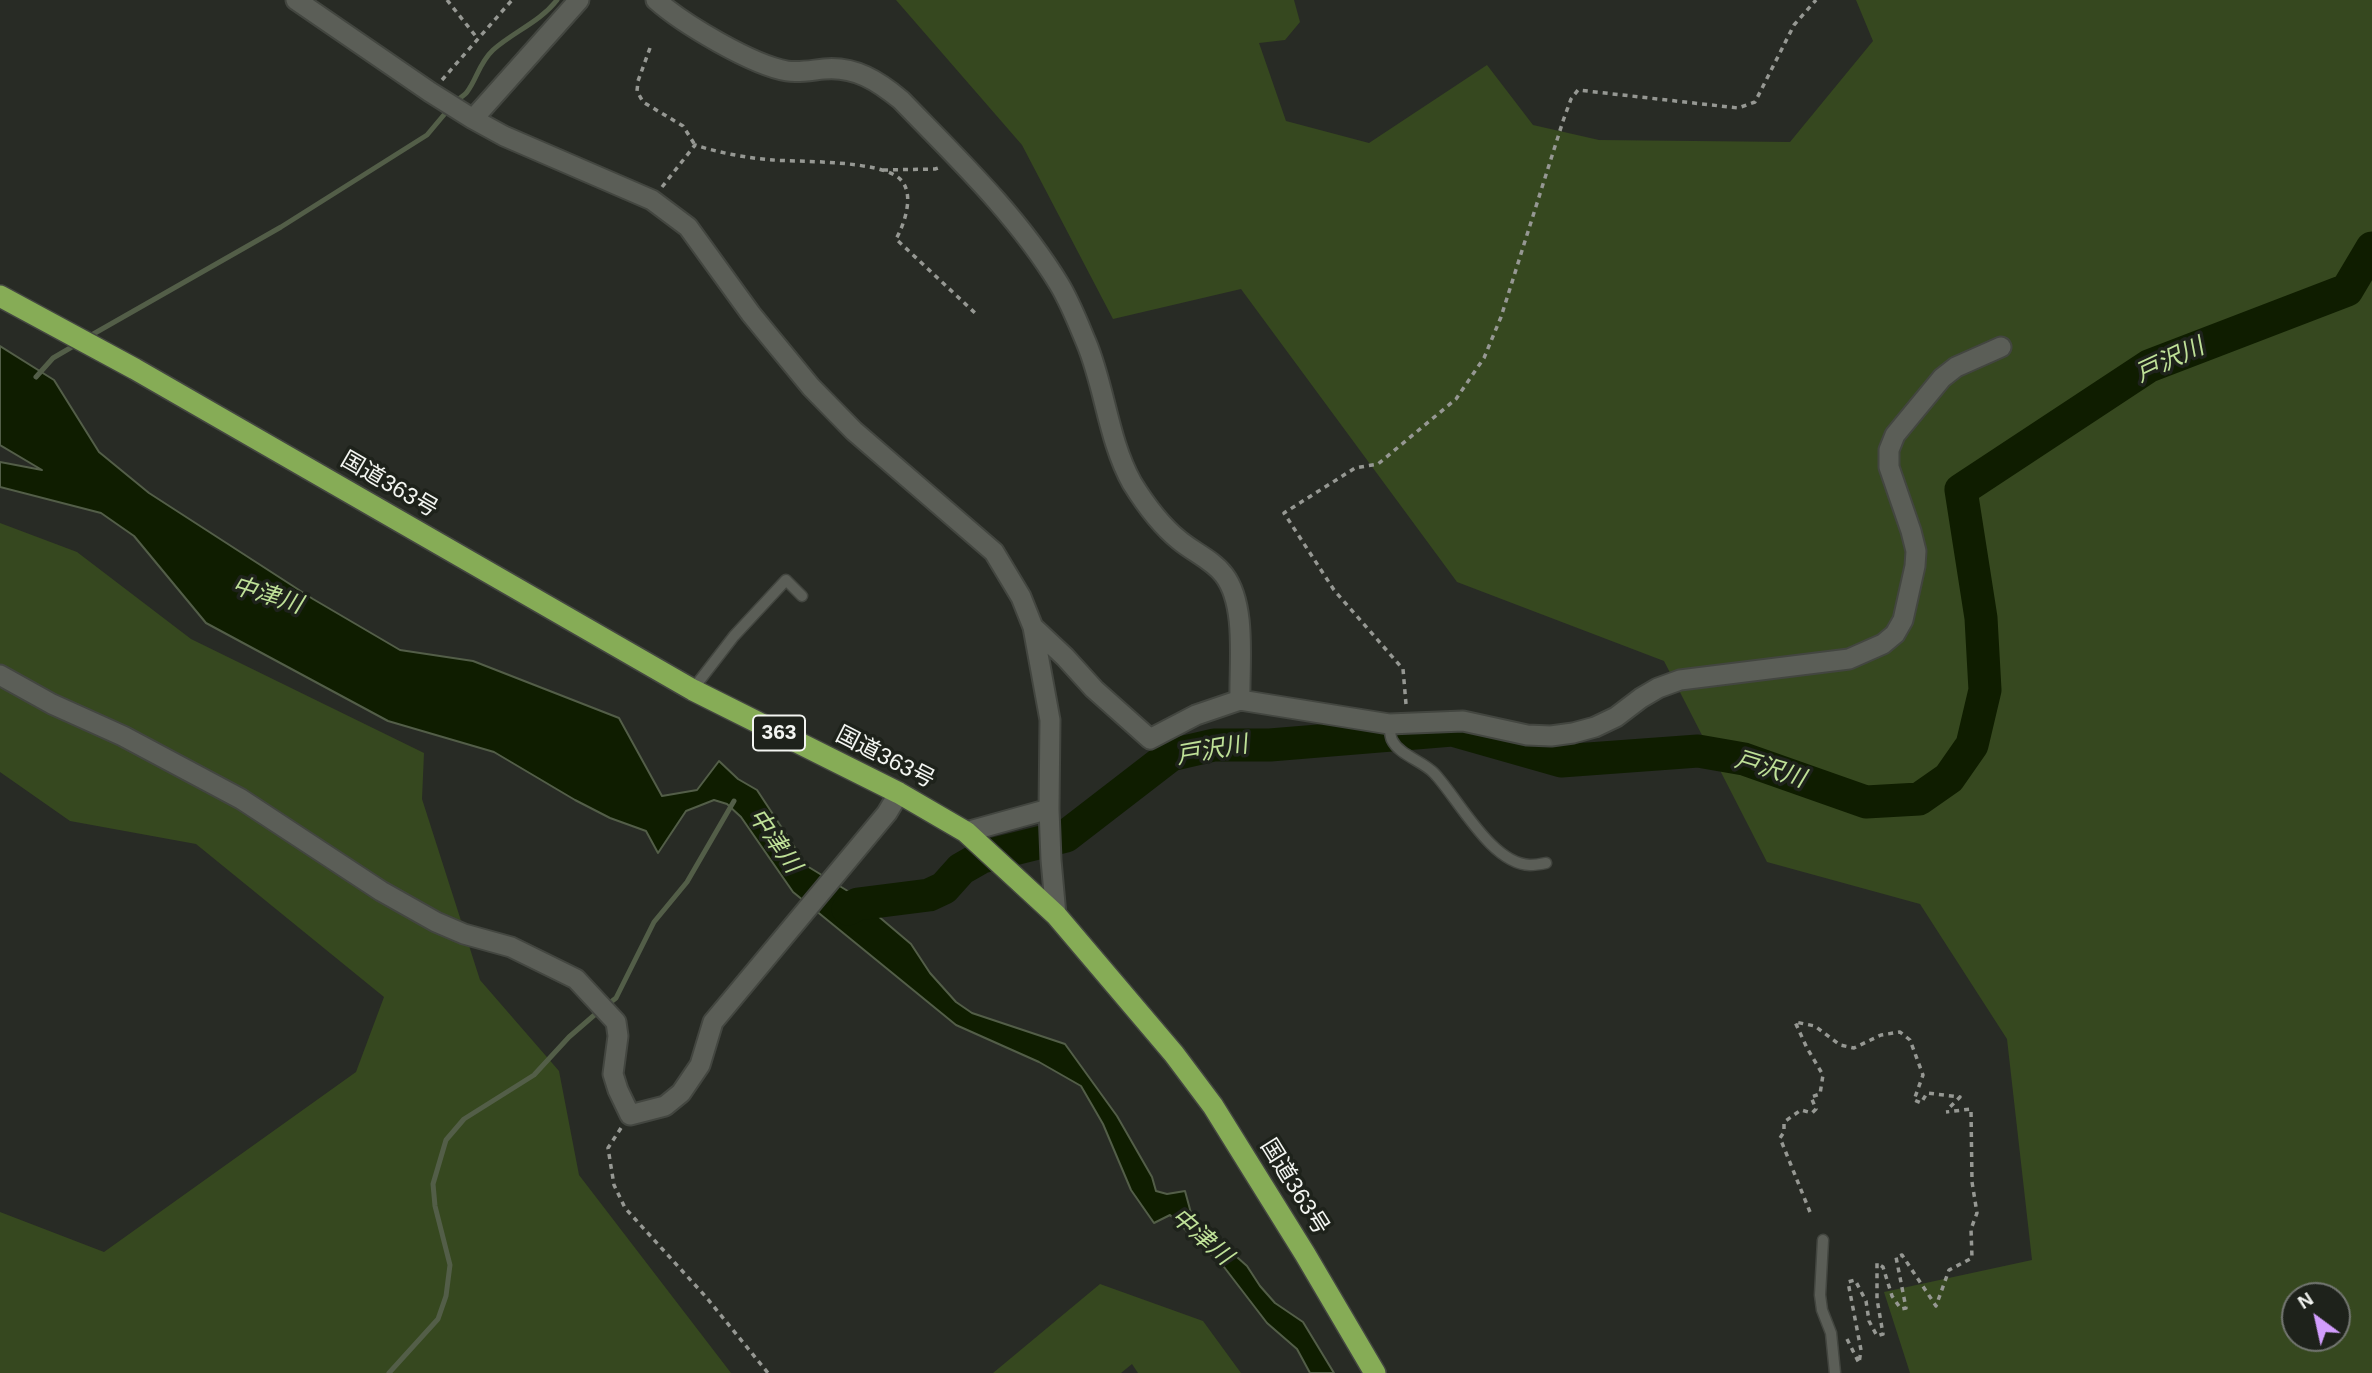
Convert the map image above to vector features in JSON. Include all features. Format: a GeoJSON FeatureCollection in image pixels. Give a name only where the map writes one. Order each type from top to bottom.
{"type":"FeatureCollection","features":[{"type":"Feature","properties":{"kind":"highway","name":"国道363号"},"geometry":{"type":"LineString","coordinates":[[0,296],[135,369],[693,690],[899,793],[966,832],[1056,915],[1145,1018],[1213,1106],[1306,1254],[1375,1373]]}},
{"type":"Feature","properties":{"kind":"street"},"geometry":{"type":"LineString","coordinates":[[296,0],[472,119],[504,136],[652,200],[688,227],[751,314],[819,396],[854,431],[994,552],[1021,597],[1033,626],[1050,720],[1049,809],[1056,915]]}},
{"type":"Feature","properties":{"kind":"street"},"geometry":{"type":"LineString","coordinates":[[472,119],[579,0]]}},
{"type":"Feature","properties":{"kind":"street"},"geometry":{"type":"LineString","coordinates":[[656,0],[675,16],[761,64],[789,71],[837,68],[860,73],[883,85],[1000,204],[1035,247],[1061,287],[1100,378],[1115,438],[1130,480],[1151,513],[1178,539],[1212,563],[1225,576],[1235,596],[1239,622],[1240,700]]}},
{"type":"Feature","properties":{"kind":"street"},"geometry":{"type":"LineString","coordinates":[[1033,626],[1094,689],[1150,739],[1196,715],[1240,700],[1389,724],[1463,721],[1551,736],[1595,727],[1616,717],[1658,688],[1680,680],[1849,659],[1883,644],[1895,634],[1903,620],[1916,551],[1912,531],[1889,467],[1889,450],[1895,435],[1942,378],[1956,367],[2001,347]]}},
{"type":"Feature","properties":{"kind":"street"},"geometry":{"type":"LineString","coordinates":[[0,676],[52,704],[123,736],[241,799],[381,891],[436,922],[464,934],[511,947],[576,979],[616,1022],[618,1035],[613,1074],[630,1115],[665,1106],[681,1093],[700,1065],[713,1022],[887,813],[899,793]]}},
{"type":"Feature","properties":{"kind":"street"},"geometry":{"type":"LineString","coordinates":[[966,832],[1049,809]]}},
{"type":"Feature","properties":{"kind":"lane"},"geometry":{"type":"LineString","coordinates":[[693,690],[734,636],[786,580],[802,596]]}},
{"type":"Feature","properties":{"kind":"lane"},"geometry":{"type":"LineString","coordinates":[[1389,724],[1393,741],[1399,749],[1425,764],[1435,774],[1487,841],[1512,860],[1528,865],[1546,863]]}},
{"type":"Feature","properties":{"kind":"lane"},"geometry":{"type":"LineString","coordinates":[[1823,1240],[1820,1295],[1822,1310],[1831,1333],[1835,1373]]}},
{"type":"Feature","properties":{"kind":"path"},"geometry":{"type":"LineString","coordinates":[[447,0],[478,39]]}},
{"type":"Feature","properties":{"kind":"path"},"geometry":{"type":"LineString","coordinates":[[430,92],[512,0]]}},
{"type":"Feature","properties":{"kind":"path"},"geometry":{"type":"LineString","coordinates":[[1389,724],[1407,702],[1403,669],[1334,590],[1284,513],[1355,468],[1378,464],[1456,399],[1484,358],[1501,317],[1563,121],[1578,90],[1738,108],[1755,102],[1794,25],[1816,0]]}},
{"type":"Feature","properties":{"kind":"path"},"geometry":{"type":"LineString","coordinates":[[650,48],[637,91],[643,102],[683,126],[695,145],[718,152],[772,160],[835,163],[881,170],[935,169],[960,161]]}},
{"type":"Feature","properties":{"kind":"path"},"geometry":{"type":"LineString","coordinates":[[652,200],[695,145]]}},
{"type":"Feature","properties":{"kind":"path"},"geometry":{"type":"LineString","coordinates":[[881,170],[900,179],[908,195],[902,228],[896,239],[975,313]]}},
{"type":"Feature","properties":{"kind":"path"},"geometry":{"type":"LineString","coordinates":[[1810,1212],[1780,1138],[1784,1132],[1784,1122],[1791,1115],[1801,1110],[1812,1113],[1816,1109],[1811,1097],[1820,1094],[1823,1075],[1795,1022],[1815,1027],[1840,1045],[1854,1048],[1881,1035],[1900,1032],[1910,1040],[1923,1075],[1914,1100],[1921,1103],[1927,1093],[1960,1097],[1946,1112],[1971,1109],[1972,1182],[1977,1213],[1971,1229],[1972,1258],[1949,1270],[1936,1306],[1902,1255],[1896,1257],[1906,1308],[1902,1310],[1892,1296],[1883,1268],[1877,1264],[1877,1298],[1883,1334],[1877,1336],[1869,1321],[1866,1301],[1855,1280],[1848,1283],[1861,1350],[1859,1363],[1847,1339]]}},
{"type":"Feature","properties":{"kind":"path"},"geometry":{"type":"LineString","coordinates":[[630,1115],[608,1148],[614,1185],[625,1208],[706,1297],[768,1373]]}},
{"type":"Feature","properties":{"kind":"shaded area"},"geometry":{"type":"Polygon","coordinates":[[[896,0],[1294,0],[1300,22],[1285,40],[1259,43],[1286,121],[1369,143],[1487,65],[1533,125],[1599,140],[1790,142],[1873,41],[1856,0],[2372,0],[2372,1373],[1910,1373],[1884,1292],[2032,1260],[2007,1039],[1920,904],[1767,862],[1664,661],[1457,582],[1241,289],[1113,319],[1022,145],[896,0]]]}},
{"type":"Feature","properties":{"kind":"shaded area"},"geometry":{"type":"Polygon","coordinates":[[[0,523],[77,552],[191,639],[424,753],[422,799],[480,980],[559,1071],[579,1175],[731,1373],[0,1373],[0,1212],[104,1252],[356,1072],[384,997],[196,844],[70,821],[0,772],[0,523]]]}},
{"type":"Feature","properties":{"kind":"shaded area"},"geometry":{"type":"Polygon","coordinates":[[[1100,1284],[1203,1321],[1241,1373],[1138,1373],[1132,1364],[1121,1373],[993,1373],[1100,1284]]]}},
{"type":"Feature","properties":{"kind":"water","name":"中津川"},"geometry":{"type":"Polygon","coordinates":[[[0,346],[54,380],[99,452],[149,493],[313,599],[400,650],[473,661],[619,718],[662,796],[697,790],[719,761],[738,779],[757,790],[807,866],[851,893],[911,944],[930,973],[956,1002],[972,1013],[1065,1044],[1117,1116],[1152,1177],[1156,1191],[1167,1194],[1185,1191],[1191,1213],[1247,1266],[1275,1303],[1303,1322],[1334,1373],[1310,1373],[1297,1349],[1267,1323],[1224,1267],[1170,1215],[1154,1223],[1131,1190],[1103,1124],[1081,1086],[1039,1062],[956,1025],[793,892],[741,817],[727,804],[714,800],[686,811],[658,853],[646,831],[610,818],[575,800],[494,752],[388,721],[206,623],[134,536],[101,513],[0,487],[0,462],[42,470],[0,445],[0,346]]]}},
{"type":"Feature","properties":{"kind":"waterway"},"geometry":{"type":"LineString","coordinates":[[455,102],[467,92],[484,60],[493,50],[543,15],[557,0]]}},
{"type":"Feature","properties":{"kind":"waterway"},"geometry":{"type":"LineString","coordinates":[[88,337],[281,227],[427,135],[448,110]]}},
{"type":"Feature","properties":{"kind":"waterway","name":"戸沢川"},"geometry":{"type":"LineString","coordinates":[[848,909],[858,904],[929,895],[944,888],[961,869],[982,857],[1066,836],[1171,755],[1214,745],[1270,745],[1452,730],[1561,761],[1698,751],[1744,759],[1866,802],[1919,799],[1949,778],[1972,745],[1985,690],[1981,618],[1961,490],[2149,366],[2347,290],[2372,248]]}},
{"type":"Feature","properties":{"kind":"waterway"},"geometry":{"type":"LineString","coordinates":[[36,377],[53,358],[77,344]]}},
{"type":"Feature","properties":{"kind":"waterway"},"geometry":{"type":"LineString","coordinates":[[607,1005],[616,998],[654,922],[687,882],[734,801]]}},
{"type":"Feature","properties":{"kind":"waterway"},"geometry":{"type":"LineString","coordinates":[[389,1373],[438,1319],[446,1296],[450,1265],[435,1206],[433,1184],[446,1140],[464,1119],[534,1075],[569,1037],[599,1011]]}}]}
